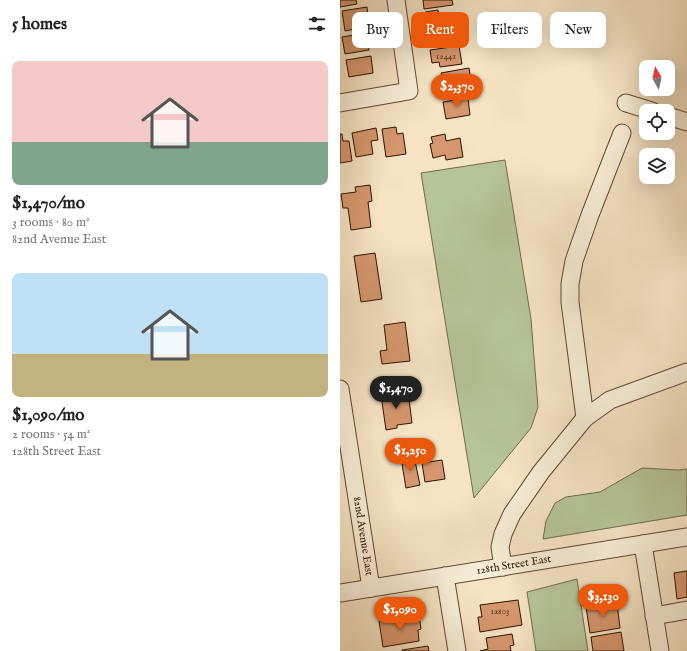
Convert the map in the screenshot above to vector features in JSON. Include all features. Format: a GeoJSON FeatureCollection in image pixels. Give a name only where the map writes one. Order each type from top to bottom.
{"type":"FeatureCollection","features":[{"type":"Feature","properties":{"kind":"street"},"geometry":{"type":"LineString","coordinates":[[340,103],[409,91],[396,0]]}},
{"type":"Feature","properties":{"kind":"street"},"geometry":{"type":"LineString","coordinates":[[626,103],[639,107]]}},
{"type":"Feature","properties":{"kind":"street"},"geometry":{"type":"LineString","coordinates":[[675,118],[687,122]]}},
{"type":"Feature","properties":{"kind":"street"},"geometry":{"type":"LineString","coordinates":[[585,418],[570,302],[570,284],[578,248],[622,133]]}},
{"type":"Feature","properties":{"kind":"street"},"geometry":{"type":"LineString","coordinates":[[503,567],[500,547],[501,540],[512,514],[541,472],[585,418],[610,400],[687,372]]}},
{"type":"Feature","properties":{"kind":"street","name":"82nd Avenue East"},"geometry":{"type":"LineString","coordinates":[[340,389],[371,588]]}},
{"type":"Feature","properties":{"kind":"street","name":"128th Street East"},"geometry":{"type":"LineString","coordinates":[[340,593],[687,537]]}},
{"type":"Feature","properties":{"kind":"street"},"geometry":{"type":"LineString","coordinates":[[643,544],[660,651]]}},
{"type":"Feature","properties":{"kind":"street"},"geometry":{"type":"LineString","coordinates":[[445,576],[457,651]]}},
{"type":"Feature","properties":{"kind":"street"},"geometry":{"type":"LineString","coordinates":[[654,616],[687,610]]}},
{"type":"Feature","properties":{"kind":"green space"},"geometry":{"type":"Polygon","coordinates":[[[505,160],[531,319],[538,407],[531,428],[474,498],[421,173],[505,160]]]}},
{"type":"Feature","properties":{"kind":"green space"},"geometry":{"type":"Polygon","coordinates":[[[642,468],[687,469],[687,515],[543,539],[546,521],[555,503],[566,497],[600,492],[642,468]]]}},
{"type":"Feature","properties":{"kind":"green space"},"geometry":{"type":"Polygon","coordinates":[[[577,579],[588,651],[536,651],[527,592],[577,579]]]}},
{"type":"Feature","properties":{"kind":"building"},"geometry":{"type":"Polygon","coordinates":[[[340,0],[356,0],[357,4],[340,7],[340,0]]]}},
{"type":"Feature","properties":{"kind":"building"},"geometry":{"type":"Polygon","coordinates":[[[423,0],[452,0],[453,5],[424,9],[423,0]]]}},
{"type":"Feature","properties":{"kind":"building"},"geometry":{"type":"Polygon","coordinates":[[[367,7],[368,12],[352,12],[352,30],[345,31],[342,11],[367,7]]]}},
{"type":"Feature","properties":{"kind":"building"},"geometry":{"type":"Polygon","coordinates":[[[438,10],[438,12],[425,12],[438,10]]]}},
{"type":"Feature","properties":{"kind":"building"},"geometry":{"type":"Polygon","coordinates":[[[352,35],[352,48],[369,48],[369,50],[345,54],[342,37],[352,35]]]}},
{"type":"Feature","properties":{"kind":"building"},"geometry":{"type":"Polygon","coordinates":[[[459,48],[462,64],[440,67],[439,62],[432,63],[430,50],[459,48]]]}},
{"type":"Feature","properties":{"kind":"building"},"geometry":{"type":"Polygon","coordinates":[[[371,56],[373,73],[349,77],[346,60],[371,56]]]}},
{"type":"Feature","properties":{"kind":"building"},"geometry":{"type":"Polygon","coordinates":[[[469,68],[472,86],[450,90],[450,85],[443,86],[441,73],[469,68]]]}},
{"type":"Feature","properties":{"kind":"building"},"geometry":{"type":"Polygon","coordinates":[[[468,98],[470,115],[446,119],[443,102],[468,98]]]}},
{"type":"Feature","properties":{"kind":"building"},"geometry":{"type":"Polygon","coordinates":[[[396,127],[397,134],[403,133],[406,154],[386,157],[382,129],[396,127]]]}},
{"type":"Feature","properties":{"kind":"building"},"geometry":{"type":"Polygon","coordinates":[[[376,128],[378,140],[371,141],[373,154],[356,157],[352,133],[376,128]]]}},
{"type":"Feature","properties":{"kind":"building"},"geometry":{"type":"Polygon","coordinates":[[[340,134],[342,134],[343,141],[349,141],[352,161],[340,163],[340,134]]]}},
{"type":"Feature","properties":{"kind":"building"},"geometry":{"type":"Polygon","coordinates":[[[445,134],[446,141],[460,138],[463,157],[446,160],[445,155],[433,158],[430,144],[433,143],[431,137],[445,134]]]}},
{"type":"Feature","properties":{"kind":"building"},"geometry":{"type":"Polygon","coordinates":[[[370,185],[372,201],[368,202],[371,227],[351,230],[348,208],[343,208],[341,194],[356,192],[355,187],[370,185]]]}},
{"type":"Feature","properties":{"kind":"building"},"geometry":{"type":"Polygon","coordinates":[[[375,253],[382,299],[361,302],[354,256],[375,253]]]}},
{"type":"Feature","properties":{"kind":"building"},"geometry":{"type":"Polygon","coordinates":[[[405,322],[410,361],[382,364],[380,351],[387,350],[384,325],[405,322]]]}},
{"type":"Feature","properties":{"kind":"building"},"geometry":{"type":"Polygon","coordinates":[[[408,391],[412,423],[397,425],[397,428],[386,430],[381,395],[408,391]]]}},
{"type":"Feature","properties":{"kind":"building"},"geometry":{"type":"Polygon","coordinates":[[[414,456],[420,485],[406,488],[401,458],[414,456]]]}},
{"type":"Feature","properties":{"kind":"building"},"geometry":{"type":"Polygon","coordinates":[[[442,460],[445,479],[425,482],[422,463],[442,460]]]}},
{"type":"Feature","properties":{"kind":"building"},"geometry":{"type":"Polygon","coordinates":[[[687,571],[687,597],[677,599],[674,573],[687,571]]]}},
{"type":"Feature","properties":{"kind":"building"},"geometry":{"type":"Polygon","coordinates":[[[518,600],[522,625],[480,632],[478,617],[482,617],[480,605],[518,600]]]}},
{"type":"Feature","properties":{"kind":"building"},"geometry":{"type":"Polygon","coordinates":[[[617,603],[620,628],[590,633],[586,607],[617,603]]]}},
{"type":"Feature","properties":{"kind":"building"},"geometry":{"type":"Polygon","coordinates":[[[419,615],[421,629],[418,630],[419,641],[383,647],[379,621],[419,615]]]}},
{"type":"Feature","properties":{"kind":"building"},"geometry":{"type":"Polygon","coordinates":[[[621,632],[624,651],[593,651],[591,637],[621,632]]]}},
{"type":"Feature","properties":{"kind":"building"},"geometry":{"type":"Polygon","coordinates":[[[512,634],[514,645],[510,646],[511,651],[480,651],[488,649],[486,638],[512,634]]]}},
{"type":"Feature","properties":{"kind":"building"},"geometry":{"type":"Polygon","coordinates":[[[428,646],[429,651],[402,651],[402,650],[428,646]]]}}]}
